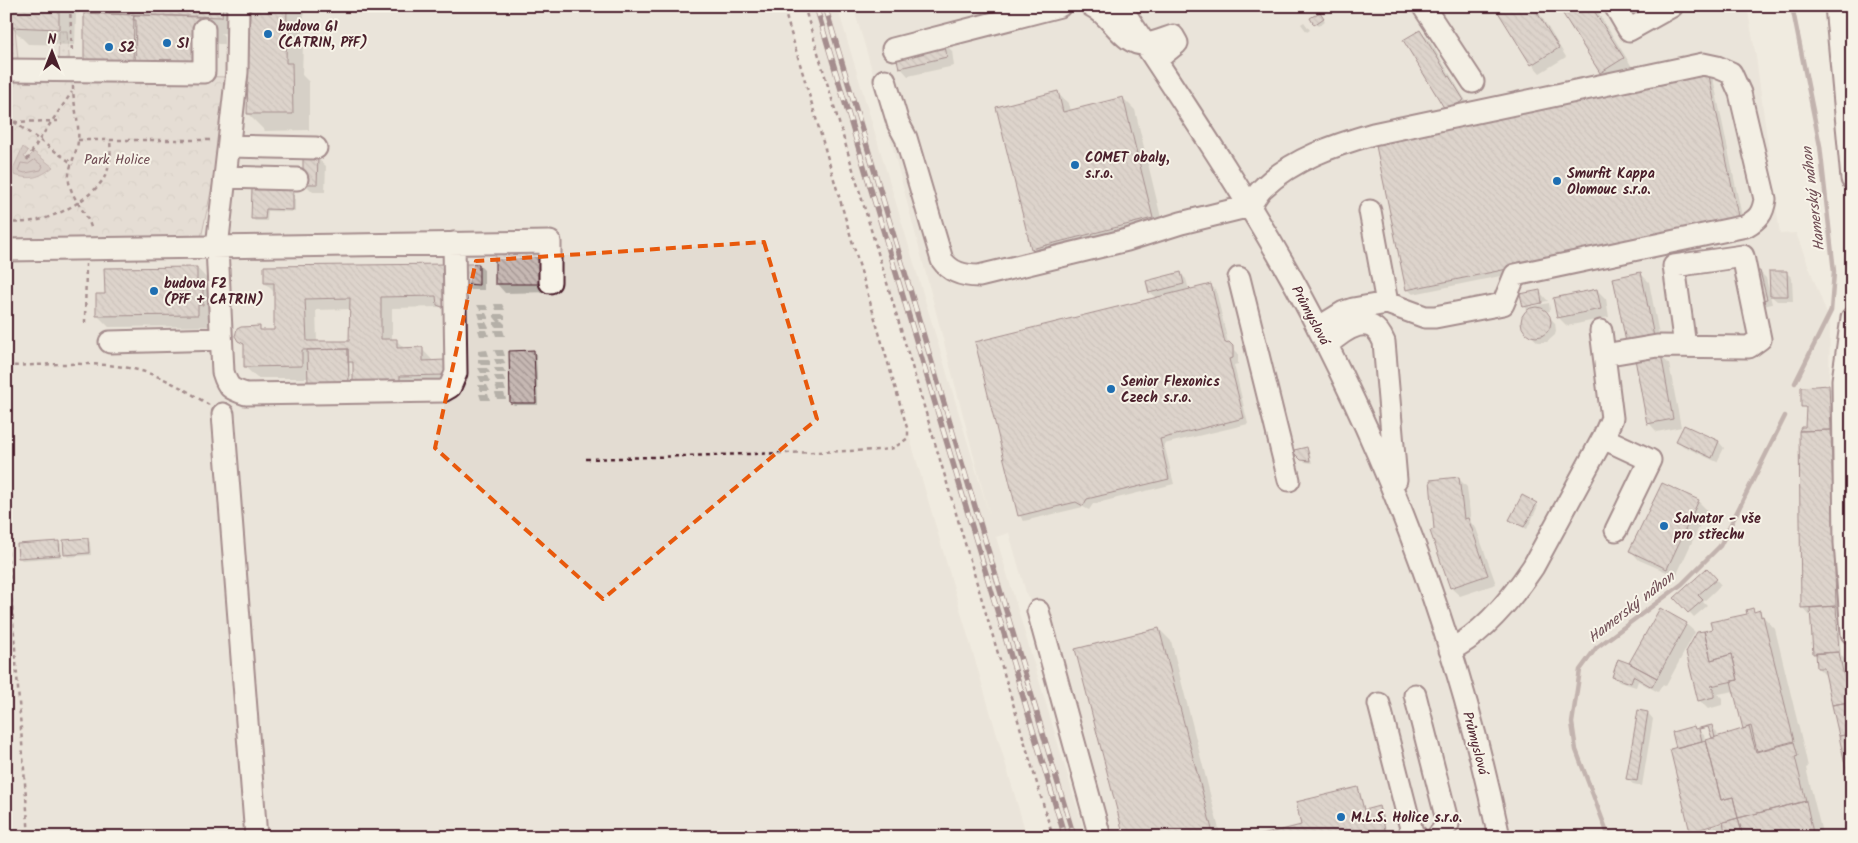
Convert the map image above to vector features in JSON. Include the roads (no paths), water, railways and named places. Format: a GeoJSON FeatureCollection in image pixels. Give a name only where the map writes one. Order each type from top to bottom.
{"type":"FeatureCollection","features":[{"type":"Feature","properties":{"kind":"street"},"geometry":{"type":"LineString","coordinates":[[238,6],[237,72],[217,247],[223,372],[226,384],[232,389],[246,394],[443,390],[450,387],[456,373],[454,243]]}},
{"type":"Feature","properties":{"kind":"street"},"geometry":{"type":"LineString","coordinates":[[893,49],[1060,6]]}},
{"type":"Feature","properties":{"kind":"street"},"geometry":{"type":"LineString","coordinates":[[1092,6],[1106,15],[1124,37],[1150,52]]}},
{"type":"Feature","properties":{"kind":"street","name":"Průmyslová"},"geometry":{"type":"LineString","coordinates":[[1120,6],[1228,169],[1250,206],[1322,336],[1363,420],[1397,500],[1450,650],[1482,766],[1499,837]]}},
{"type":"Feature","properties":{"kind":"street"},"geometry":{"type":"LineString","coordinates":[[1422,6],[1473,82]]}},
{"type":"Feature","properties":{"kind":"street"},"geometry":{"type":"LineString","coordinates":[[1615,6],[1629,30],[1672,6]]}},
{"type":"Feature","properties":{"kind":"street"},"geometry":{"type":"LineString","coordinates":[[1836,6],[1852,179]]}},
{"type":"Feature","properties":{"kind":"street"},"geometry":{"type":"LineString","coordinates":[[6,70],[73,81],[204,72],[204,29]]}},
{"type":"Feature","properties":{"kind":"street"},"geometry":{"type":"LineString","coordinates":[[885,80],[898,123],[906,138],[942,260],[953,271],[962,274],[987,275],[1127,240],[1181,223],[1250,206],[1263,188],[1289,169],[1334,146],[1373,134],[1703,64],[1717,67],[1730,73],[1740,93],[1764,200],[1763,211],[1758,219],[1746,226],[1515,275],[1502,304],[1435,317],[1425,317],[1387,303],[1352,308],[1344,312],[1322,336]]}},
{"type":"Feature","properties":{"kind":"street"},"geometry":{"type":"LineString","coordinates":[[229,143],[316,148]]}},
{"type":"Feature","properties":{"kind":"street"},"geometry":{"type":"LineString","coordinates":[[225,177],[297,179]]}},
{"type":"Feature","properties":{"kind":"street"},"geometry":{"type":"LineString","coordinates":[[1370,211],[1387,303]]}},
{"type":"Feature","properties":{"kind":"street"},"geometry":{"type":"LineString","coordinates":[[6,250],[550,242],[550,282]]}},
{"type":"Feature","properties":{"kind":"street"},"geometry":{"type":"LineString","coordinates":[[1604,355],[1657,346],[1749,347],[1760,339],[1744,256],[1674,266],[1685,346]]}},
{"type":"Feature","properties":{"kind":"street"},"geometry":{"type":"LineString","coordinates":[[1239,278],[1289,480]]}},
{"type":"Feature","properties":{"kind":"street"},"geometry":{"type":"LineString","coordinates":[[1852,318],[1842,380],[1845,543],[1852,634]]}},
{"type":"Feature","properties":{"kind":"street"},"geometry":{"type":"LineString","coordinates":[[1322,336],[1361,324],[1373,327],[1380,332],[1384,342],[1397,500]]}},
{"type":"Feature","properties":{"kind":"street"},"geometry":{"type":"LineString","coordinates":[[1450,650],[1473,636],[1520,587],[1533,567],[1603,438],[1612,418],[1601,331]]}},
{"type":"Feature","properties":{"kind":"street"},"geometry":{"type":"LineString","coordinates":[[110,342],[221,339]]}},
{"type":"Feature","properties":{"kind":"street"},"geometry":{"type":"LineString","coordinates":[[223,414],[256,837]]}},
{"type":"Feature","properties":{"kind":"street"},"geometry":{"type":"LineString","coordinates":[[1603,438],[1650,460],[1616,530]]}},
{"type":"Feature","properties":{"kind":"street"},"geometry":{"type":"LineString","coordinates":[[1038,611],[1100,837]]}},
{"type":"Feature","properties":{"kind":"street"},"geometry":{"type":"LineString","coordinates":[[1415,694],[1448,824],[1437,837]]}},
{"type":"Feature","properties":{"kind":"street"},"geometry":{"type":"LineString","coordinates":[[1379,704],[1413,836],[1417,837]]}},
{"type":"Feature","properties":{"kind":"water"},"geometry":{"type":"Polygon","coordinates":[[[23,147],[28,151],[24,157],[27,159],[34,152],[53,167],[35,177],[14,175],[13,169],[23,147]]]}},
{"type":"Feature","properties":{"kind":"waterway","name":"Hamerský náhon"},"geometry":{"type":"LineString","coordinates":[[1792,6],[1820,146],[1834,272],[1831,311],[1795,383]]}},
{"type":"Feature","properties":{"kind":"waterway","name":"Hamerský náhon"},"geometry":{"type":"LineString","coordinates":[[1609,837],[1576,750],[1572,723],[1580,670],[1596,648],[1682,584],[1720,546],[1785,416]]}},
{"type":"Feature","properties":{"kind":"railway"},"geometry":{"type":"LineString","coordinates":[[816,6],[1065,837]]}},
{"type":"Feature","properties":{"kind":"railway"},"geometry":{"type":"LineString","coordinates":[[825,6],[1074,837]]}},
{"type":"Feature","properties":{"kind":"place","name":"budova G1 (CATRIN, PřF)"},"geometry":{"type":"Point","coordinates":[268,34]}},
{"type":"Feature","properties":{"kind":"place","name":"S1"},"geometry":{"type":"Point","coordinates":[167,43]}},
{"type":"Feature","properties":{"kind":"place","name":"S2"},"geometry":{"type":"Point","coordinates":[109,47]}},
{"type":"Feature","properties":{"kind":"place","name":"COMET obaly, s.r.o."},"geometry":{"type":"Point","coordinates":[1075,165]}},
{"type":"Feature","properties":{"kind":"place","name":"Smurfit Kappa Olomouc s.r.o."},"geometry":{"type":"Point","coordinates":[1557,181]}},
{"type":"Feature","properties":{"kind":"place","name":"budova F2 (PřF + CATRIN)"},"geometry":{"type":"Point","coordinates":[154,291]}},
{"type":"Feature","properties":{"kind":"place","name":"Senior Flexonics Czech s.r.o."},"geometry":{"type":"Point","coordinates":[1111,389]}},
{"type":"Feature","properties":{"kind":"place","name":"Salvator - vše pro střechu"},"geometry":{"type":"Point","coordinates":[1664,526]}},
{"type":"Feature","properties":{"kind":"place","name":"M.L.S. Holice s.r.o."},"geometry":{"type":"Point","coordinates":[1341,817]}},
{"type":"Feature","properties":{"kind":"park label","name":"Park Holice"},"geometry":{"type":"Point","coordinates":[117,159]}}]}
